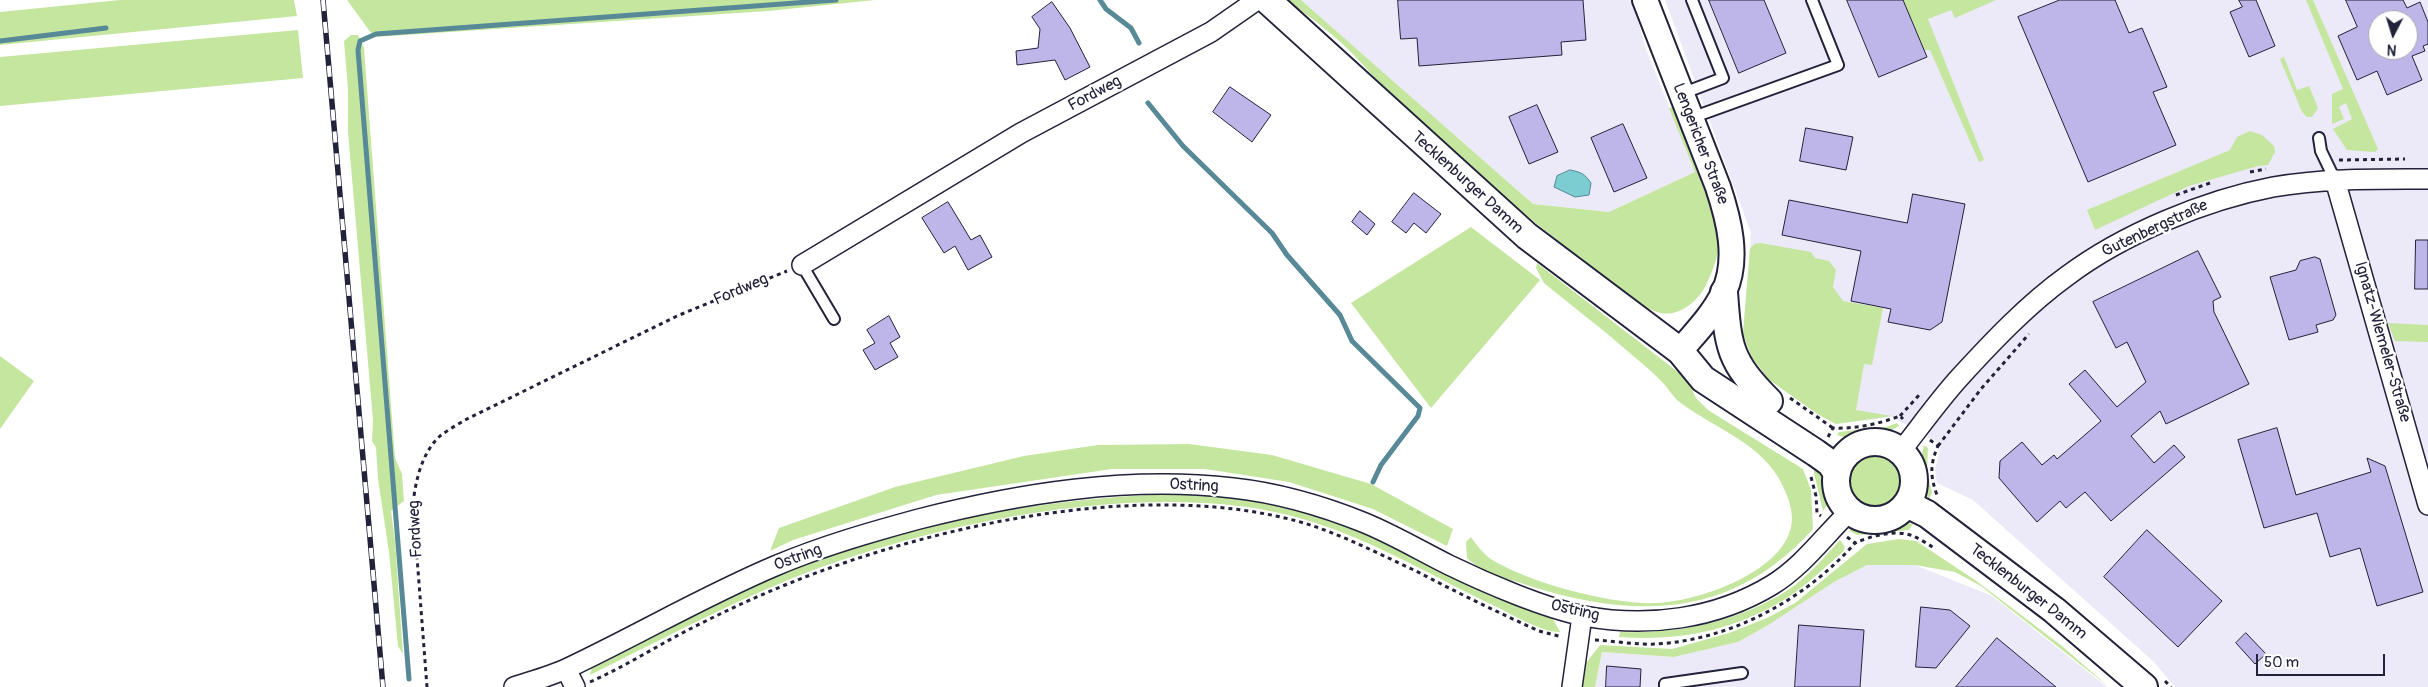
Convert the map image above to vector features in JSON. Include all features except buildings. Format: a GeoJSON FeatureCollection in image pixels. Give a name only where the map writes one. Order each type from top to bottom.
{"type":"FeatureCollection","features":[{"type":"Feature","properties":{"kind":"main road","name":"Tecklenburger Damm"},"geometry":{"type":"LineString","coordinates":[[1267,0],[1527,236],[1680,351],[1703,379],[1821,446],[1840,445],[1855,447]]}},
{"type":"Feature","properties":{"kind":"main road","name":"Lengericher Straße"},"geometry":{"type":"LineString","coordinates":[[1724,292],[1727,332],[1734,359],[1748,380],[1769,401]]}},
{"type":"Feature","properties":{"kind":"main road","name":"Tecklenburger Damm"},"geometry":{"type":"LineString","coordinates":[[1680,351],[1714,364],[1769,401],[1821,446],[1836,473]]}},
{"type":"Feature","properties":{"kind":"main road"},"geometry":{"type":"LineString","coordinates":[[1878,442],[1890,445],[1900,451],[1913,471],[1917,509],[1898,513],[1886,519],[1841,519],[1836,473],[1840,462],[1855,447],[1866,443],[1878,442]]}},
{"type":"Feature","properties":{"kind":"main road","name":"Tecklenburger Damm"},"geometry":{"type":"LineString","coordinates":[[1917,509],[2054,610],[2144,687]]}},
{"type":"Feature","properties":{"kind":"street","name":"Fordweg"},"geometry":{"type":"LineString","coordinates":[[802,265],[1021,133],[1211,32],[1257,0]]}},
{"type":"Feature","properties":{"kind":"street","name":"Lengericher Straße"},"geometry":{"type":"LineString","coordinates":[[1645,0],[1727,214],[1731,238],[1731,256],[1724,292],[1680,351]]}},
{"type":"Feature","properties":{"kind":"street","name":"Gutenbergstraße"},"geometry":{"type":"LineString","coordinates":[[1900,451],[1959,378],[2027,310],[2066,276],[2112,246],[2209,203],[2274,187],[2335,180],[2428,179]]}},
{"type":"Feature","properties":{"kind":"street","name":"Ignatz-Wiemeler-Straße"},"geometry":{"type":"LineString","coordinates":[[2335,180],[2428,505]]}},
{"type":"Feature","properties":{"kind":"street","name":"Ostring"},"geometry":{"type":"LineString","coordinates":[[514,687],[566,669],[656,622],[777,565],[868,532],[980,504],[1081,488],[1131,484],[1182,484],[1233,488],[1288,497],[1368,524],[1453,567],[1540,603],[1582,616],[1655,621],[1715,611],[1742,602],[1774,584],[1799,566],[1841,519]]}},
{"type":"Feature","properties":{"kind":"street"},"geometry":{"type":"LineString","coordinates":[[1572,687],[1582,616]]}},
{"type":"Feature","properties":{"kind":"street"},"geometry":{"type":"LineString","coordinates":[[566,669],[581,685]]}},
{"type":"Feature","properties":{"kind":"lane"},"geometry":{"type":"LineString","coordinates":[[1681,94],[1723,78],[1692,0]]}},
{"type":"Feature","properties":{"kind":"lane"},"geometry":{"type":"LineString","coordinates":[[1691,118],[1838,66],[1812,0]]}},
{"type":"Feature","properties":{"kind":"lane"},"geometry":{"type":"LineString","coordinates":[[2319,138],[2320,151],[2335,180]]}},
{"type":"Feature","properties":{"kind":"lane"},"geometry":{"type":"LineString","coordinates":[[802,265],[834,319]]}},
{"type":"Feature","properties":{"kind":"lane"},"geometry":{"type":"LineString","coordinates":[[1665,687],[1665,684],[1674,682],[1742,673]]}},
{"type":"Feature","properties":{"kind":"path","name":"Fordweg"},"geometry":{"type":"LineString","coordinates":[[427,687],[413,505],[416,480],[422,464],[439,437],[467,419],[677,316],[802,265]]}},
{"type":"Feature","properties":{"kind":"path"},"geometry":{"type":"LineString","coordinates":[[581,685],[690,629],[788,584],[847,562],[964,529],[1064,512],[1150,505],[1188,505],[1243,510],[1306,524],[1370,549],[1539,631],[1559,637],[1654,644],[1680,642],[1735,626],[1791,599],[1827,570],[1855,543],[1867,538],[1897,534],[1913,536],[1917,509],[1937,497],[1932,482],[1930,464],[1938,446],[1981,389],[2035,327]]}},
{"type":"Feature","properties":{"kind":"path"},"geometry":{"type":"LineString","coordinates":[[1855,543],[1841,519],[1817,513],[1813,480],[1806,466],[1833,428],[1856,427],[1885,422],[1900,416],[1938,446]]}},
{"type":"Feature","properties":{"kind":"shaded area"},"geometry":{"type":"Polygon","coordinates":[[[1301,0],[1632,0],[1646,49],[1695,172],[1609,212],[1533,204],[1301,0]]]}},
{"type":"Feature","properties":{"kind":"shaded area"},"geometry":{"type":"Polygon","coordinates":[[[1665,0],[2428,0],[2428,687],[2175,687],[2154,662],[1973,500],[1937,483],[1935,470],[1941,444],[1892,417],[1836,424],[1819,415],[1768,379],[1751,356],[1743,333],[1751,233],[1665,0]]]}},
{"type":"Feature","properties":{"kind":"shaded area"},"geometry":{"type":"Polygon","coordinates":[[[1867,565],[1915,565],[1992,596],[2107,687],[1595,687],[1602,652],[1674,657],[1738,642],[1770,624],[1834,582],[1867,565]]]}},
{"type":"Feature","properties":{"kind":"green space"},"geometry":{"type":"Polygon","coordinates":[[[120,0],[294,0],[297,16],[0,45],[0,12],[120,0]]]}},
{"type":"Feature","properties":{"kind":"green space"},"geometry":{"type":"Polygon","coordinates":[[[347,0],[875,0],[768,11],[374,37],[347,0]]]}},
{"type":"Feature","properties":{"kind":"green space"},"geometry":{"type":"Polygon","coordinates":[[[1285,0],[1301,0],[1533,204],[1609,212],[1695,172],[1669,108],[1675,106],[1698,156],[1717,211],[1719,246],[1712,271],[1703,291],[1694,302],[1682,310],[1668,314],[1652,310],[1633,299],[1496,191],[1403,109],[1336,38],[1285,0]]]}},
{"type":"Feature","properties":{"kind":"green space"},"geometry":{"type":"Polygon","coordinates":[[[1903,0],[1996,0],[1955,18],[1951,10],[1928,19],[1984,160],[1979,162],[1930,50],[1923,50],[1903,0]]]}},
{"type":"Feature","properties":{"kind":"green space"},"geometry":{"type":"Polygon","coordinates":[[[2306,0],[2313,0],[2378,149],[2375,152],[2347,150],[2333,129],[2352,119],[2346,103],[2339,107],[2344,119],[2332,124],[2332,94],[2343,89],[2306,0]]]}},
{"type":"Feature","properties":{"kind":"green space"},"geometry":{"type":"Polygon","coordinates":[[[298,30],[303,78],[0,106],[0,57],[298,30]]]}},
{"type":"Feature","properties":{"kind":"green space"},"geometry":{"type":"Polygon","coordinates":[[[351,35],[358,35],[364,48],[395,458],[402,474],[404,501],[391,511],[403,654],[398,646],[376,448],[372,441],[373,420],[348,132],[348,89],[344,41],[351,35]]]}},
{"type":"Feature","properties":{"kind":"green space"},"geometry":{"type":"Polygon","coordinates":[[[2284,57],[2297,90],[2309,86],[2318,108],[2312,117],[2307,117],[2302,112],[2280,59],[2284,57]]]}},
{"type":"Feature","properties":{"kind":"green space"},"geometry":{"type":"Polygon","coordinates":[[[2250,131],[2262,135],[2274,146],[2275,152],[2268,165],[2258,166],[2189,186],[2095,230],[2087,210],[2230,150],[2237,137],[2250,131]]]}},
{"type":"Feature","properties":{"kind":"green space"},"geometry":{"type":"Polygon","coordinates":[[[1471,227],[1540,280],[1431,408],[1351,303],[1471,227]]]}},
{"type":"Feature","properties":{"kind":"green space"},"geometry":{"type":"Polygon","coordinates":[[[1761,243],[1811,252],[1815,258],[1829,261],[1836,270],[1833,287],[1843,301],[1883,308],[1872,365],[1864,364],[1856,410],[1892,416],[1836,424],[1819,415],[1768,379],[1751,356],[1743,333],[1750,249],[1754,244],[1761,243]]]}},
{"type":"Feature","properties":{"kind":"green space"},"geometry":{"type":"Polygon","coordinates":[[[1537,263],[1687,379],[1696,398],[1708,410],[1803,469],[1811,490],[1813,529],[1783,558],[1751,580],[1718,595],[1684,603],[1648,606],[1611,604],[1573,598],[1499,576],[1481,568],[1467,558],[1466,542],[1471,537],[1491,559],[1530,578],[1596,597],[1618,601],[1657,603],[1694,597],[1736,582],[1772,558],[1784,543],[1791,527],[1792,514],[1789,501],[1784,488],[1769,464],[1745,443],[1677,400],[1649,369],[1544,283],[1536,268],[1537,263]]]}},
{"type":"Feature","properties":{"kind":"green space"},"geometry":{"type":"Polygon","coordinates":[[[2388,323],[2428,325],[2428,342],[2395,341],[2388,323]]]}},
{"type":"Feature","properties":{"kind":"green space"},"geometry":{"type":"Polygon","coordinates":[[[0,356],[34,381],[0,429],[0,356]]]}},
{"type":"Feature","properties":{"kind":"green space"},"geometry":{"type":"Polygon","coordinates":[[[1897,423],[1899,426],[1885,434],[1868,435],[1853,440],[1837,435],[1839,432],[1886,427],[1897,423]]]}},
{"type":"Feature","properties":{"kind":"green space"},"geometry":{"type":"Polygon","coordinates":[[[1189,444],[1272,455],[1371,484],[1453,529],[1447,546],[1373,509],[1289,482],[1205,469],[1112,469],[936,495],[793,540],[770,551],[779,528],[895,487],[1024,456],[1098,445],[1189,444]]]}},
{"type":"Feature","properties":{"kind":"green space"},"geometry":{"type":"Polygon","coordinates":[[[1924,445],[1928,448],[1927,472],[1932,493],[1929,499],[1922,486],[1920,473],[1924,445]]]}},
{"type":"Feature","properties":{"kind":"green space"},"geometry":{"type":"Polygon","coordinates":[[[1875,453],[1890,458],[1898,466],[1903,481],[1898,496],[1890,504],[1875,509],[1860,504],[1852,496],[1847,481],[1852,466],[1860,458],[1875,453]]]}},
{"type":"Feature","properties":{"kind":"green space"},"geometry":{"type":"Polygon","coordinates":[[[1817,462],[1827,480],[1830,492],[1830,498],[1823,511],[1814,473],[1814,467],[1817,462]]]}},
{"type":"Feature","properties":{"kind":"green space"},"geometry":{"type":"Polygon","coordinates":[[[1186,493],[1259,501],[1303,511],[1340,523],[1459,578],[1552,617],[1560,632],[1546,630],[1530,623],[1404,560],[1356,538],[1306,520],[1258,509],[1210,503],[1112,504],[1008,517],[906,540],[872,550],[775,585],[590,675],[592,667],[599,661],[655,633],[768,580],[840,551],[996,512],[1071,501],[1186,493]]]}},
{"type":"Feature","properties":{"kind":"green space"},"geometry":{"type":"Polygon","coordinates":[[[1895,521],[1913,524],[1909,530],[1858,535],[1849,531],[1860,526],[1895,521]]]}},
{"type":"Feature","properties":{"kind":"green space"},"geometry":{"type":"Polygon","coordinates":[[[1899,539],[1916,541],[1975,580],[2062,646],[2109,687],[1981,586],[1955,572],[1915,565],[1867,565],[1834,582],[1770,624],[1738,642],[1674,657],[1602,652],[1595,687],[1577,687],[1582,668],[1600,645],[1672,649],[1729,633],[1767,618],[1795,603],[1867,544],[1899,539]]]}},
{"type":"Feature","properties":{"kind":"green space"},"geometry":{"type":"Polygon","coordinates":[[[1840,540],[1845,547],[1843,552],[1793,594],[1753,616],[1731,624],[1688,635],[1642,638],[1619,637],[1620,632],[1664,631],[1707,624],[1749,610],[1769,601],[1795,585],[1840,540]]]}},
{"type":"Feature","properties":{"kind":"water"},"geometry":{"type":"Polygon","coordinates":[[[1570,170],[1585,175],[1589,180],[1591,183],[1589,195],[1575,197],[1554,187],[1557,176],[1570,170]]]}},
{"type":"Feature","properties":{"kind":"waterway"},"geometry":{"type":"LineString","coordinates":[[409,679],[358,50],[360,41],[376,34],[836,0]]}},
{"type":"Feature","properties":{"kind":"waterway"},"geometry":{"type":"LineString","coordinates":[[1100,0],[1106,9],[1131,28],[1139,43]]}},
{"type":"Feature","properties":{"kind":"waterway"},"geometry":{"type":"LineString","coordinates":[[0,41],[106,28]]}},
{"type":"Feature","properties":{"kind":"waterway"},"geometry":{"type":"LineString","coordinates":[[1148,103],[1183,146],[1272,233],[1287,255],[1340,315],[1352,341],[1420,408],[1418,416],[1381,465],[1373,482]]}},
{"type":"Feature","properties":{"kind":"railway"},"geometry":{"type":"LineString","coordinates":[[323,0],[383,687]]}}]}
